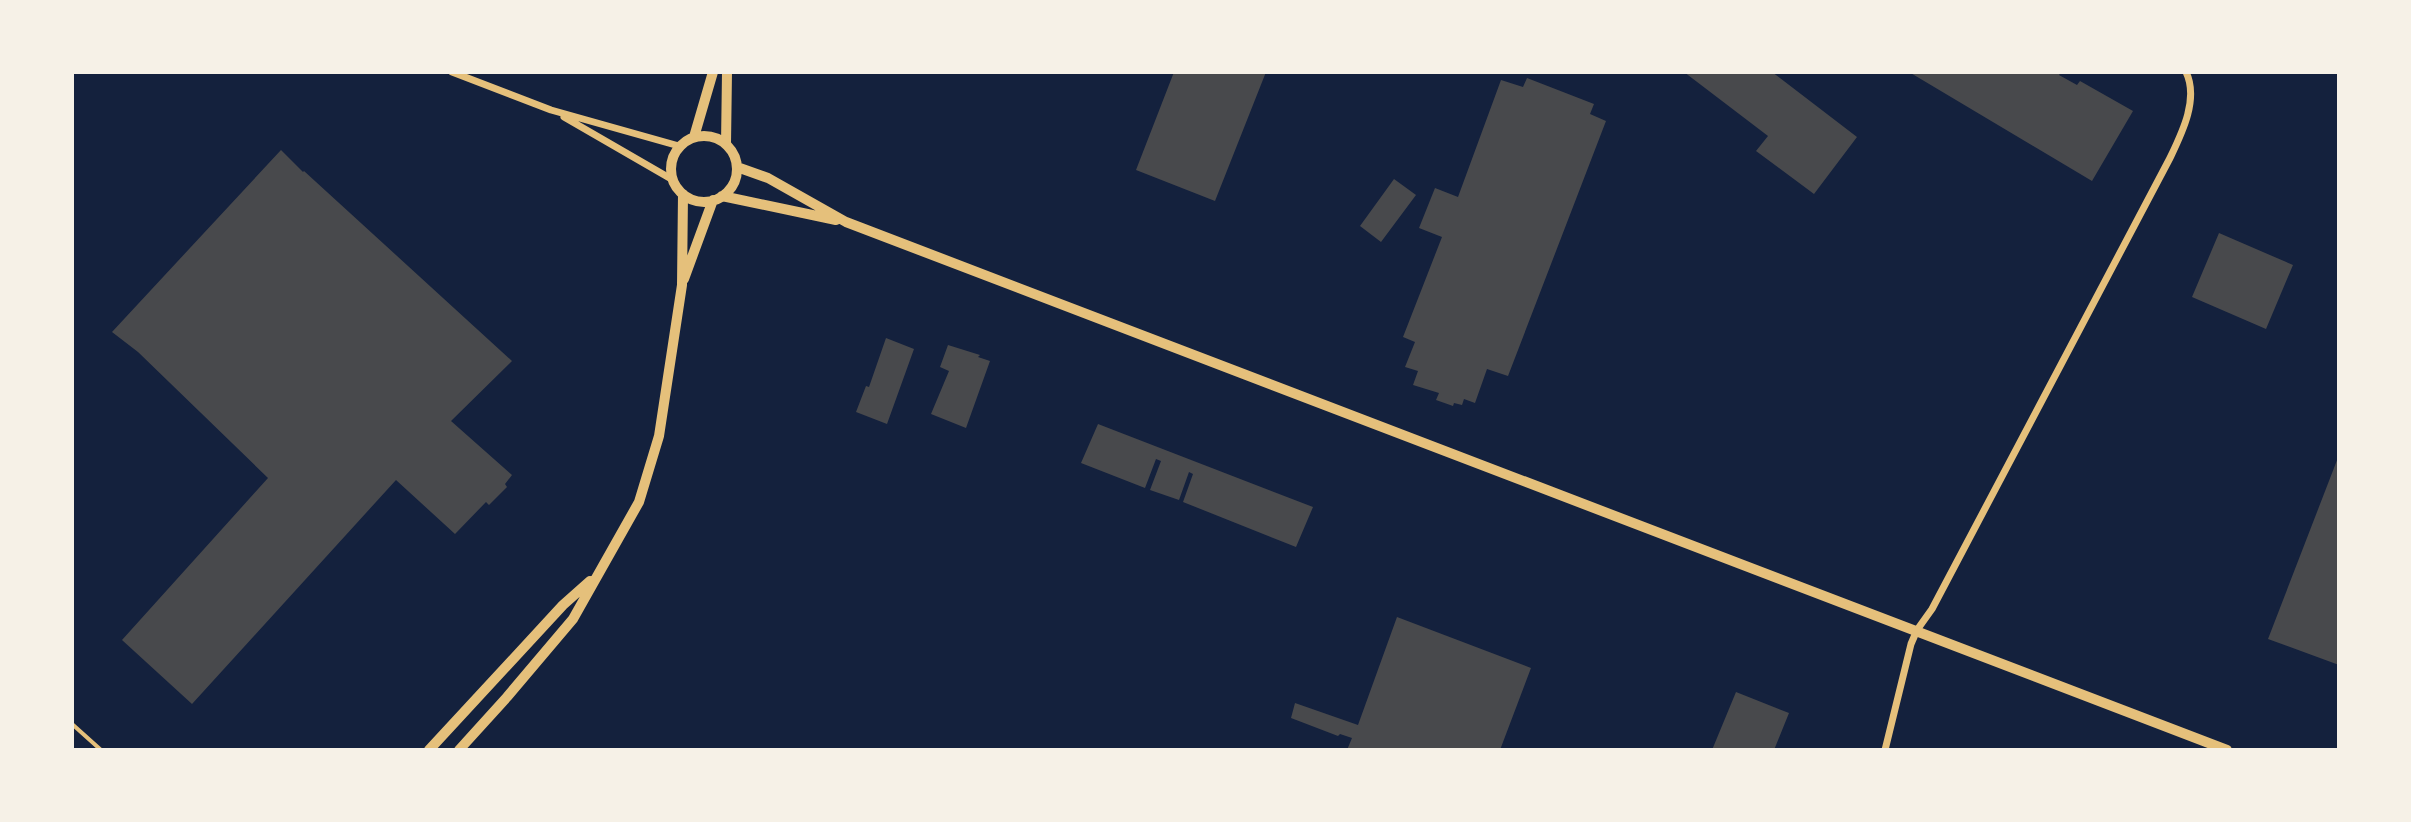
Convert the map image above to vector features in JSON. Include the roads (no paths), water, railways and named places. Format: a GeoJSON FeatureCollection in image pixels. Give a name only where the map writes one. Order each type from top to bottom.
{"type":"FeatureCollection","features":[{"type":"Feature","properties":{"kind":"main road"},"geometry":{"type":"LineString","coordinates":[[694,137],[713,72]]}},
{"type":"Feature","properties":{"kind":"main road"},"geometry":{"type":"LineString","coordinates":[[726,144],[727,72]]}},
{"type":"Feature","properties":{"kind":"main road"},"geometry":{"type":"LineString","coordinates":[[682,285],[717,198],[730,189],[737,167],[734,155],[726,144],[711,136],[694,137],[679,146],[671,168],[673,180],[683,194],[697,201],[717,198],[846,222]]}},
{"type":"Feature","properties":{"kind":"main road"},"geometry":{"type":"LineString","coordinates":[[737,167],[768,178],[846,222],[2227,750]]}},
{"type":"Feature","properties":{"kind":"main road"},"geometry":{"type":"LineString","coordinates":[[459,750],[573,619],[635,512],[659,436],[682,285],[683,194]]}},
{"type":"Feature","properties":{"kind":"main road"},"geometry":{"type":"LineString","coordinates":[[429,750],[563,605],[598,575]]}},
{"type":"Feature","properties":{"kind":"street"},"geometry":{"type":"LineString","coordinates":[[452,72],[551,110],[679,146]]}},
{"type":"Feature","properties":{"kind":"street"},"geometry":{"type":"LineString","coordinates":[[1885,750],[1917,630],[1932,609],[2184,127],[2190,104],[2186,72]]}},
{"type":"Feature","properties":{"kind":"street"},"geometry":{"type":"LineString","coordinates":[[551,110],[673,180]]}},
{"type":"Feature","properties":{"kind":"lane"},"geometry":{"type":"LineString","coordinates":[[72,724],[101,750]]}}]}
